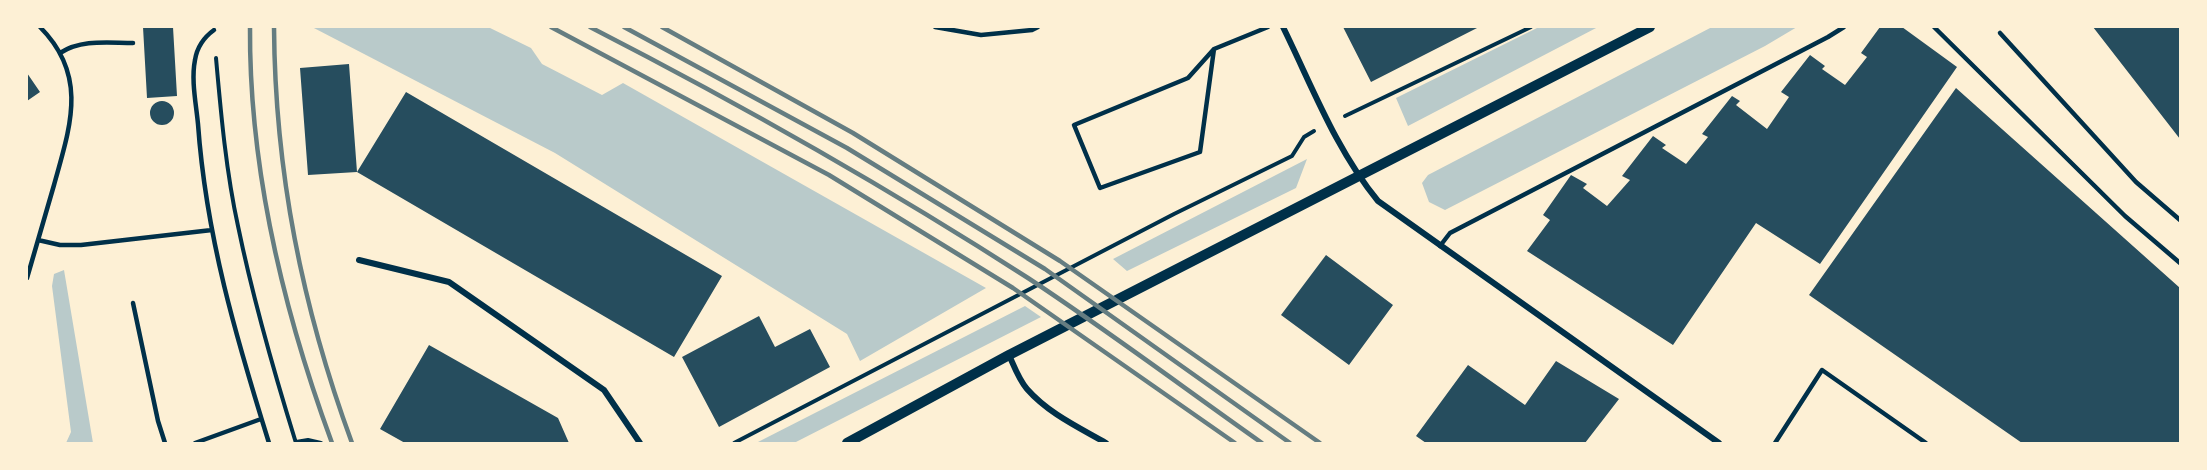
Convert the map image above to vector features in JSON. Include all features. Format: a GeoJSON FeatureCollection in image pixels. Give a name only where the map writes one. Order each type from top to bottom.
{"type":"FeatureCollection","features":[{"type":"Feature","properties":{"kind":"street"},"geometry":{"type":"LineString","coordinates":[[1283,27],[1358,177],[1378,201],[1719,443]]}},
{"type":"Feature","properties":{"kind":"street"},"geometry":{"type":"LineString","coordinates":[[847,443],[1009,355],[1650,27]]}},
{"type":"Feature","properties":{"kind":"street"},"geometry":{"type":"LineString","coordinates":[[359,260],[449,282],[604,390],[640,443]]}},
{"type":"Feature","properties":{"kind":"street"},"geometry":{"type":"LineString","coordinates":[[1009,355],[1026,388],[1039,400],[1055,414],[1106,443]]}},
{"type":"Feature","properties":{"kind":"lane"},"geometry":{"type":"LineString","coordinates":[[27,278],[72,115],[73,96],[70,77],[60,53],[40,27]]}},
{"type":"Feature","properties":{"kind":"lane"},"geometry":{"type":"LineString","coordinates":[[935,27],[981,35],[1032,30],[1038,27]]}},
{"type":"Feature","properties":{"kind":"lane"},"geometry":{"type":"LineString","coordinates":[[1214,49],[1200,152],[1100,188],[1074,125],[1188,78],[1214,49],[1268,27]]}},
{"type":"Feature","properties":{"kind":"lane"},"geometry":{"type":"LineString","coordinates":[[1440,246],[1450,233],[1844,27]]}},
{"type":"Feature","properties":{"kind":"lane"},"geometry":{"type":"LineString","coordinates":[[1934,27],[2125,216],[2180,263]]}},
{"type":"Feature","properties":{"kind":"lane"},"geometry":{"type":"LineString","coordinates":[[214,30],[205,37],[198,48],[194,74],[200,150],[212,230],[237,343],[269,443]]}},
{"type":"Feature","properties":{"kind":"lane"},"geometry":{"type":"LineString","coordinates":[[2000,33],[2136,182],[2180,220]]}},
{"type":"Feature","properties":{"kind":"lane"},"geometry":{"type":"LineString","coordinates":[[60,53],[70,47],[85,43],[133,43]]}},
{"type":"Feature","properties":{"kind":"lane"},"geometry":{"type":"LineString","coordinates":[[38,240],[60,245],[81,245],[212,230]]}},
{"type":"Feature","properties":{"kind":"lane"},"geometry":{"type":"LineString","coordinates":[[133,303],[158,421],[165,443]]}},
{"type":"Feature","properties":{"kind":"lane"},"geometry":{"type":"LineString","coordinates":[[1775,443],[1822,370],[1926,443]]}},
{"type":"Feature","properties":{"kind":"lane"},"geometry":{"type":"LineString","coordinates":[[195,443],[261,419]]}},
{"type":"Feature","properties":{"kind":"path"},"geometry":{"type":"LineString","coordinates":[[1347,116],[1531,27]]}},
{"type":"Feature","properties":{"kind":"path"},"geometry":{"type":"LineString","coordinates":[[214,30],[221,112],[237,224],[262,329],[296,443],[308,440],[321,443]]}},
{"type":"Feature","properties":{"kind":"path"},"geometry":{"type":"LineString","coordinates":[[734,443],[1174,214],[1292,156],[1304,137],[1313,132]]}},
{"type":"Feature","properties":{"kind":"shaded area"},"geometry":{"type":"Polygon","coordinates":[[[312,27],[488,27],[531,48],[542,64],[602,95],[623,83],[986,288],[860,361],[847,334],[555,153],[312,27]]]}},
{"type":"Feature","properties":{"kind":"shaded area"},"geometry":{"type":"Polygon","coordinates":[[[1539,27],[1598,27],[1408,126],[1396,98],[1539,27]]]}},
{"type":"Feature","properties":{"kind":"shaded area"},"geometry":{"type":"Polygon","coordinates":[[[1712,27],[1797,27],[1765,46],[1445,210],[1429,202],[1422,183],[1428,175],[1712,27]]]}},
{"type":"Feature","properties":{"kind":"shaded area"},"geometry":{"type":"Polygon","coordinates":[[[1307,159],[1296,188],[1127,271],[1113,259],[1307,159]]]}},
{"type":"Feature","properties":{"kind":"shaded area"},"geometry":{"type":"Polygon","coordinates":[[[64,270],[93,443],[66,443],[71,432],[52,286],[54,274],[64,270]]]}},
{"type":"Feature","properties":{"kind":"shaded area"},"geometry":{"type":"Polygon","coordinates":[[[1025,306],[1041,317],[794,443],[756,443],[1025,306]]]}},
{"type":"Feature","properties":{"kind":"building"},"geometry":{"type":"Polygon","coordinates":[[[143,27],[173,27],[177,96],[147,98],[143,27]]]}},
{"type":"Feature","properties":{"kind":"building"},"geometry":{"type":"Polygon","coordinates":[[[1343,27],[1479,27],[1371,82],[1343,27]]]}},
{"type":"Feature","properties":{"kind":"building"},"geometry":{"type":"Polygon","coordinates":[[[1880,27],[1902,27],[1957,67],[1820,264],[1756,223],[1673,345],[1527,251],[1550,220],[1543,215],[1571,175],[1587,184],[1583,188],[1607,206],[1630,180],[1622,176],[1653,136],[1666,145],[1662,148],[1686,164],[1708,137],[1702,134],[1732,96],[1740,101],[1736,105],[1767,129],[1789,97],[1781,92],[1810,55],[1825,66],[1822,69],[1845,85],[1867,57],[1861,53],[1880,27]]]}},
{"type":"Feature","properties":{"kind":"building"},"geometry":{"type":"Polygon","coordinates":[[[2093,27],[2180,27],[2180,139],[2093,27]]]}},
{"type":"Feature","properties":{"kind":"building"},"geometry":{"type":"Polygon","coordinates":[[[349,64],[357,172],[308,175],[300,68],[349,64]]]}},
{"type":"Feature","properties":{"kind":"building"},"geometry":{"type":"Polygon","coordinates":[[[27,73],[40,92],[27,101],[27,73]]]}},
{"type":"Feature","properties":{"kind":"building"},"geometry":{"type":"Polygon","coordinates":[[[1956,88],[2180,288],[2180,443],[2022,443],[1809,295],[1956,88]]]}},
{"type":"Feature","properties":{"kind":"building"},"geometry":{"type":"Polygon","coordinates":[[[406,92],[722,276],[674,357],[357,172],[406,92]]]}},
{"type":"Feature","properties":{"kind":"building"},"geometry":{"type":"Polygon","coordinates":[[[162,101],[167,102],[173,108],[173,118],[167,124],[162,125],[157,124],[151,118],[150,113],[151,108],[157,102],[162,101]]]}},
{"type":"Feature","properties":{"kind":"building"},"geometry":{"type":"Polygon","coordinates":[[[1326,255],[1393,305],[1349,365],[1281,315],[1326,255]]]}},
{"type":"Feature","properties":{"kind":"building"},"geometry":{"type":"Polygon","coordinates":[[[759,316],[775,347],[810,329],[830,367],[719,427],[682,357],[759,316]]]}},
{"type":"Feature","properties":{"kind":"building"},"geometry":{"type":"Polygon","coordinates":[[[429,345],[558,418],[569,443],[405,443],[380,429],[429,345]]]}},
{"type":"Feature","properties":{"kind":"building"},"geometry":{"type":"Polygon","coordinates":[[[1556,361],[1619,399],[1585,443],[1426,443],[1416,436],[1468,365],[1525,405],[1556,361]]]}},
{"type":"Feature","properties":{"kind":"railway"},"geometry":{"type":"LineString","coordinates":[[250,27],[251,80],[256,133],[272,238],[298,342],[332,443]]}},
{"type":"Feature","properties":{"kind":"railway"},"geometry":{"type":"LineString","coordinates":[[274,27],[280,134],[295,238],[319,341],[352,443]]}},
{"type":"Feature","properties":{"kind":"railway"},"geometry":{"type":"LineString","coordinates":[[551,27],[829,175],[1013,288],[1235,443]]}},
{"type":"Feature","properties":{"kind":"railway"},"geometry":{"type":"LineString","coordinates":[[590,27],[812,147],[975,244],[1087,318],[1262,443]]}},
{"type":"Feature","properties":{"kind":"railway"},"geometry":{"type":"LineString","coordinates":[[624,27],[847,148],[1045,269],[1290,443]]}},
{"type":"Feature","properties":{"kind":"railway"},"geometry":{"type":"LineString","coordinates":[[662,27],[853,133],[1060,261],[1320,443]]}}]}
